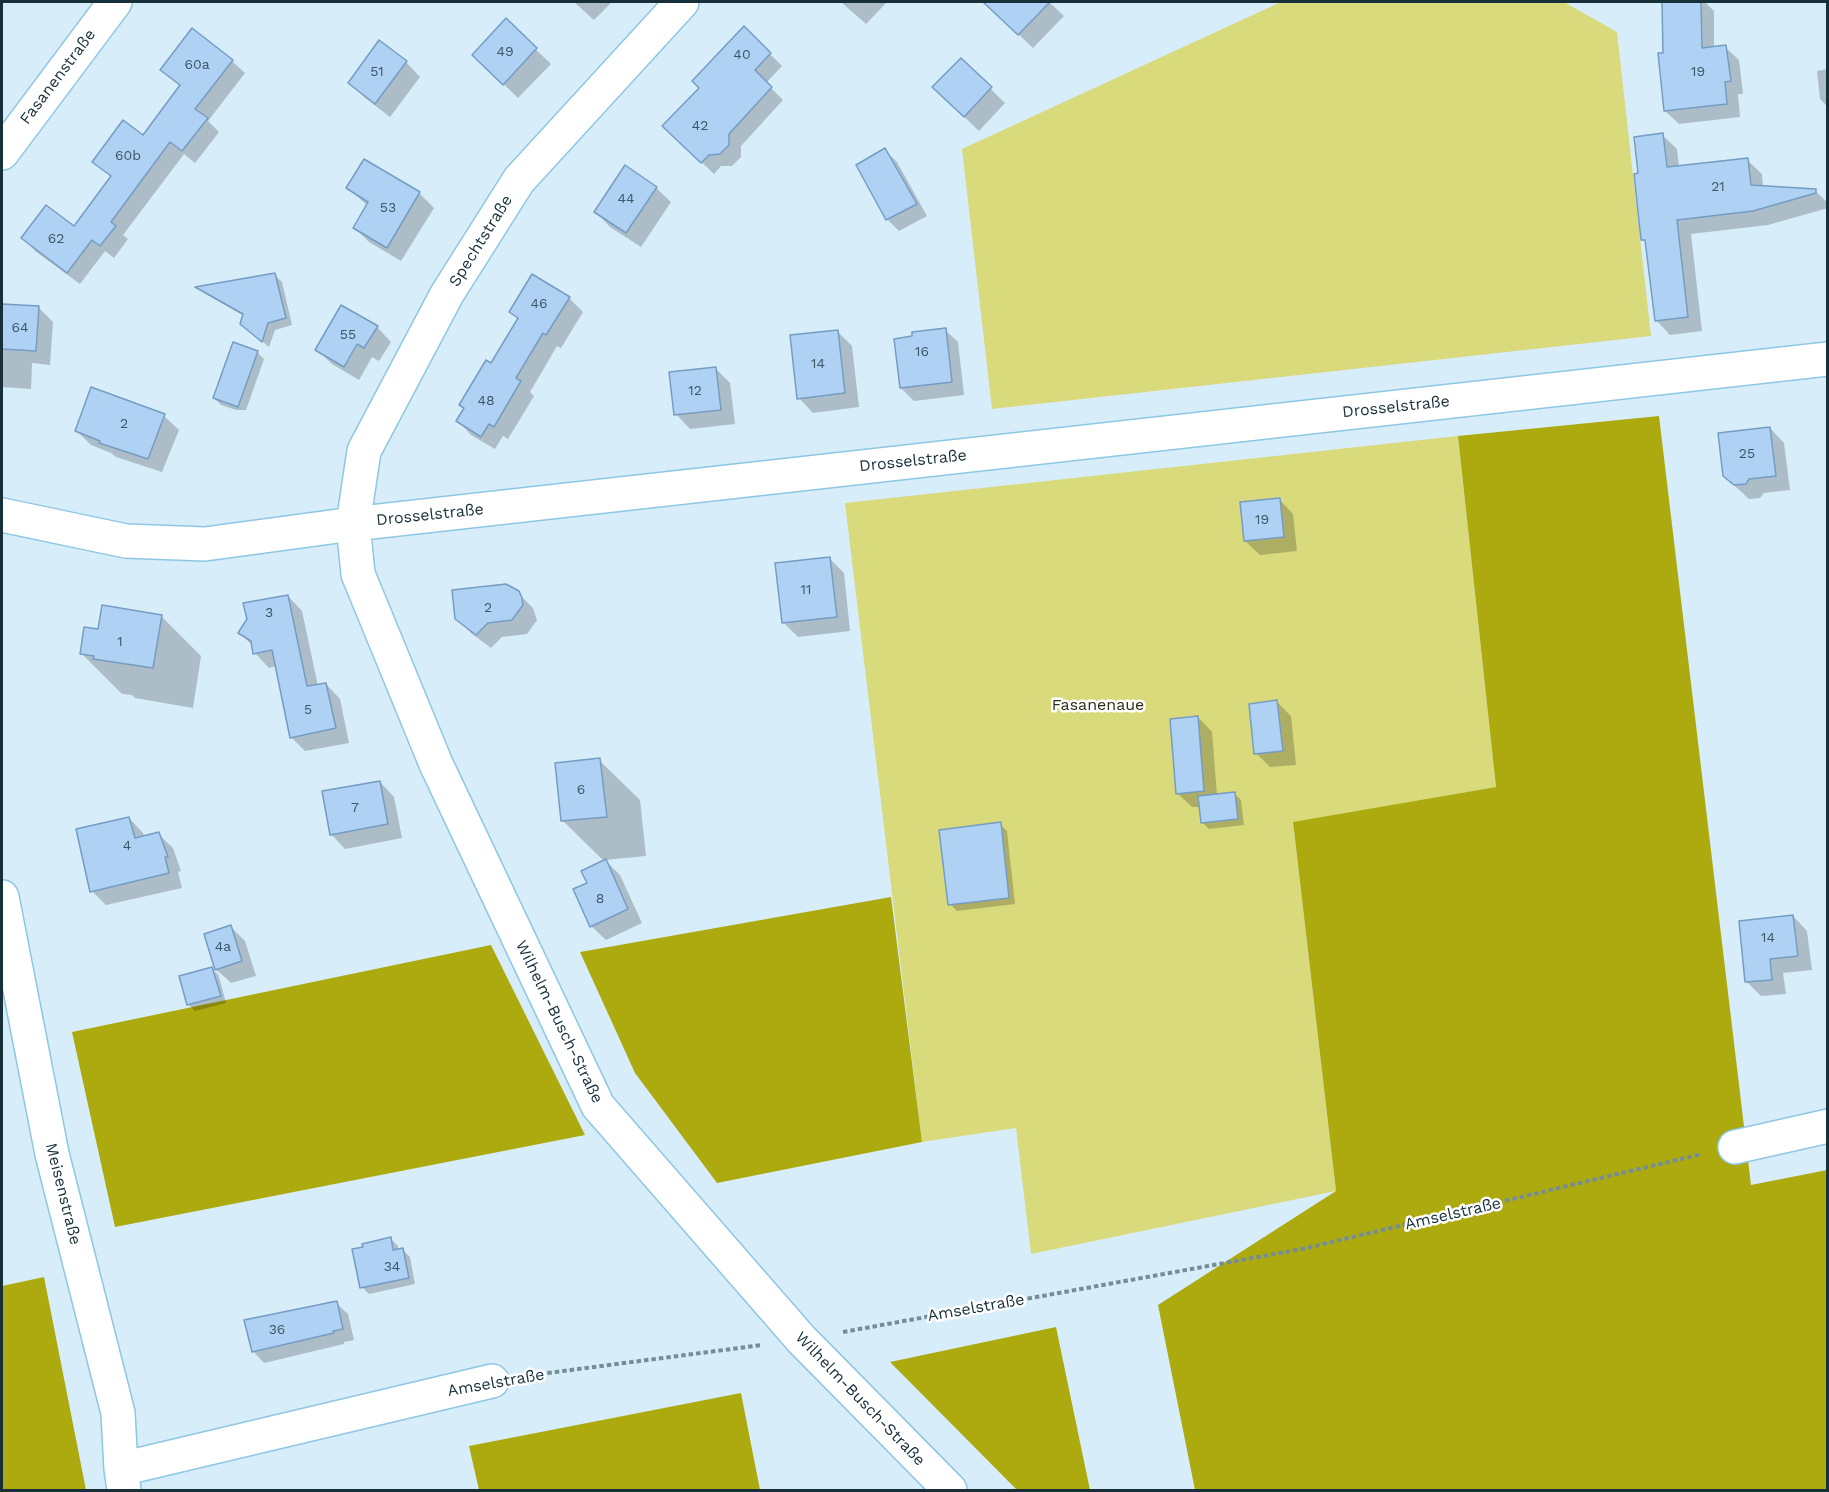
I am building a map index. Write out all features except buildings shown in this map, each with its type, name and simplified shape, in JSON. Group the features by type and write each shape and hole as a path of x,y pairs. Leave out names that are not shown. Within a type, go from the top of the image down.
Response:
{"street":[{"name":"Fasanenstraße","path":"2,153 115,2"},
{"name":"Spechtstraße","path":"353,524 364,451 447,294 489,227 519,180 682,2"},
{"name":"Drosselstraße","path":"2,514 126,541 205,544 353,524 1827,359"},
{"name":"Wilhelm-Busch-Straße","path":"353,524 358,574 436,764 598,1106 801,1339 950,1491"},
{"name":"Meisenstraße","path":"2,897 52,1155 118,1413 122,1480"},
{"path":"1735,1147 1827,1126"},
{"name":"Amselstraße","path":"122,1480 492,1381"}],"path":[{"name":"Amselstraße","path":"492,1381 801,1339 1302,1249 1735,1147"}],"green space":[{"path":"1281,2 1564,2 1617,32 1651,336 992,409 962,149"},
{"name":"Fasanenaue","path":"1458,436 1496,787 1293,823 1336,1191 1031,1254 1016,1128 922,1142 845,503"}],"shaded area":[{"path":"1659,416 1751,1185 1827,1170 1827,1490 1195,1490 1158,1305 1336,1191 1293,822 1496,787 1458,436"},
{"path":"891,897 922,1142 717,1183 635,1073 580,952"},
{"path":"491,945 585,1135 115,1227 72,1032"},
{"path":"44,1277 86,1490 2,1490 2,1286"},
{"path":"1056,1327 1090,1490 1017,1490 890,1362"},
{"path":"741,1393 760,1490 479,1490 469,1446"}]}
